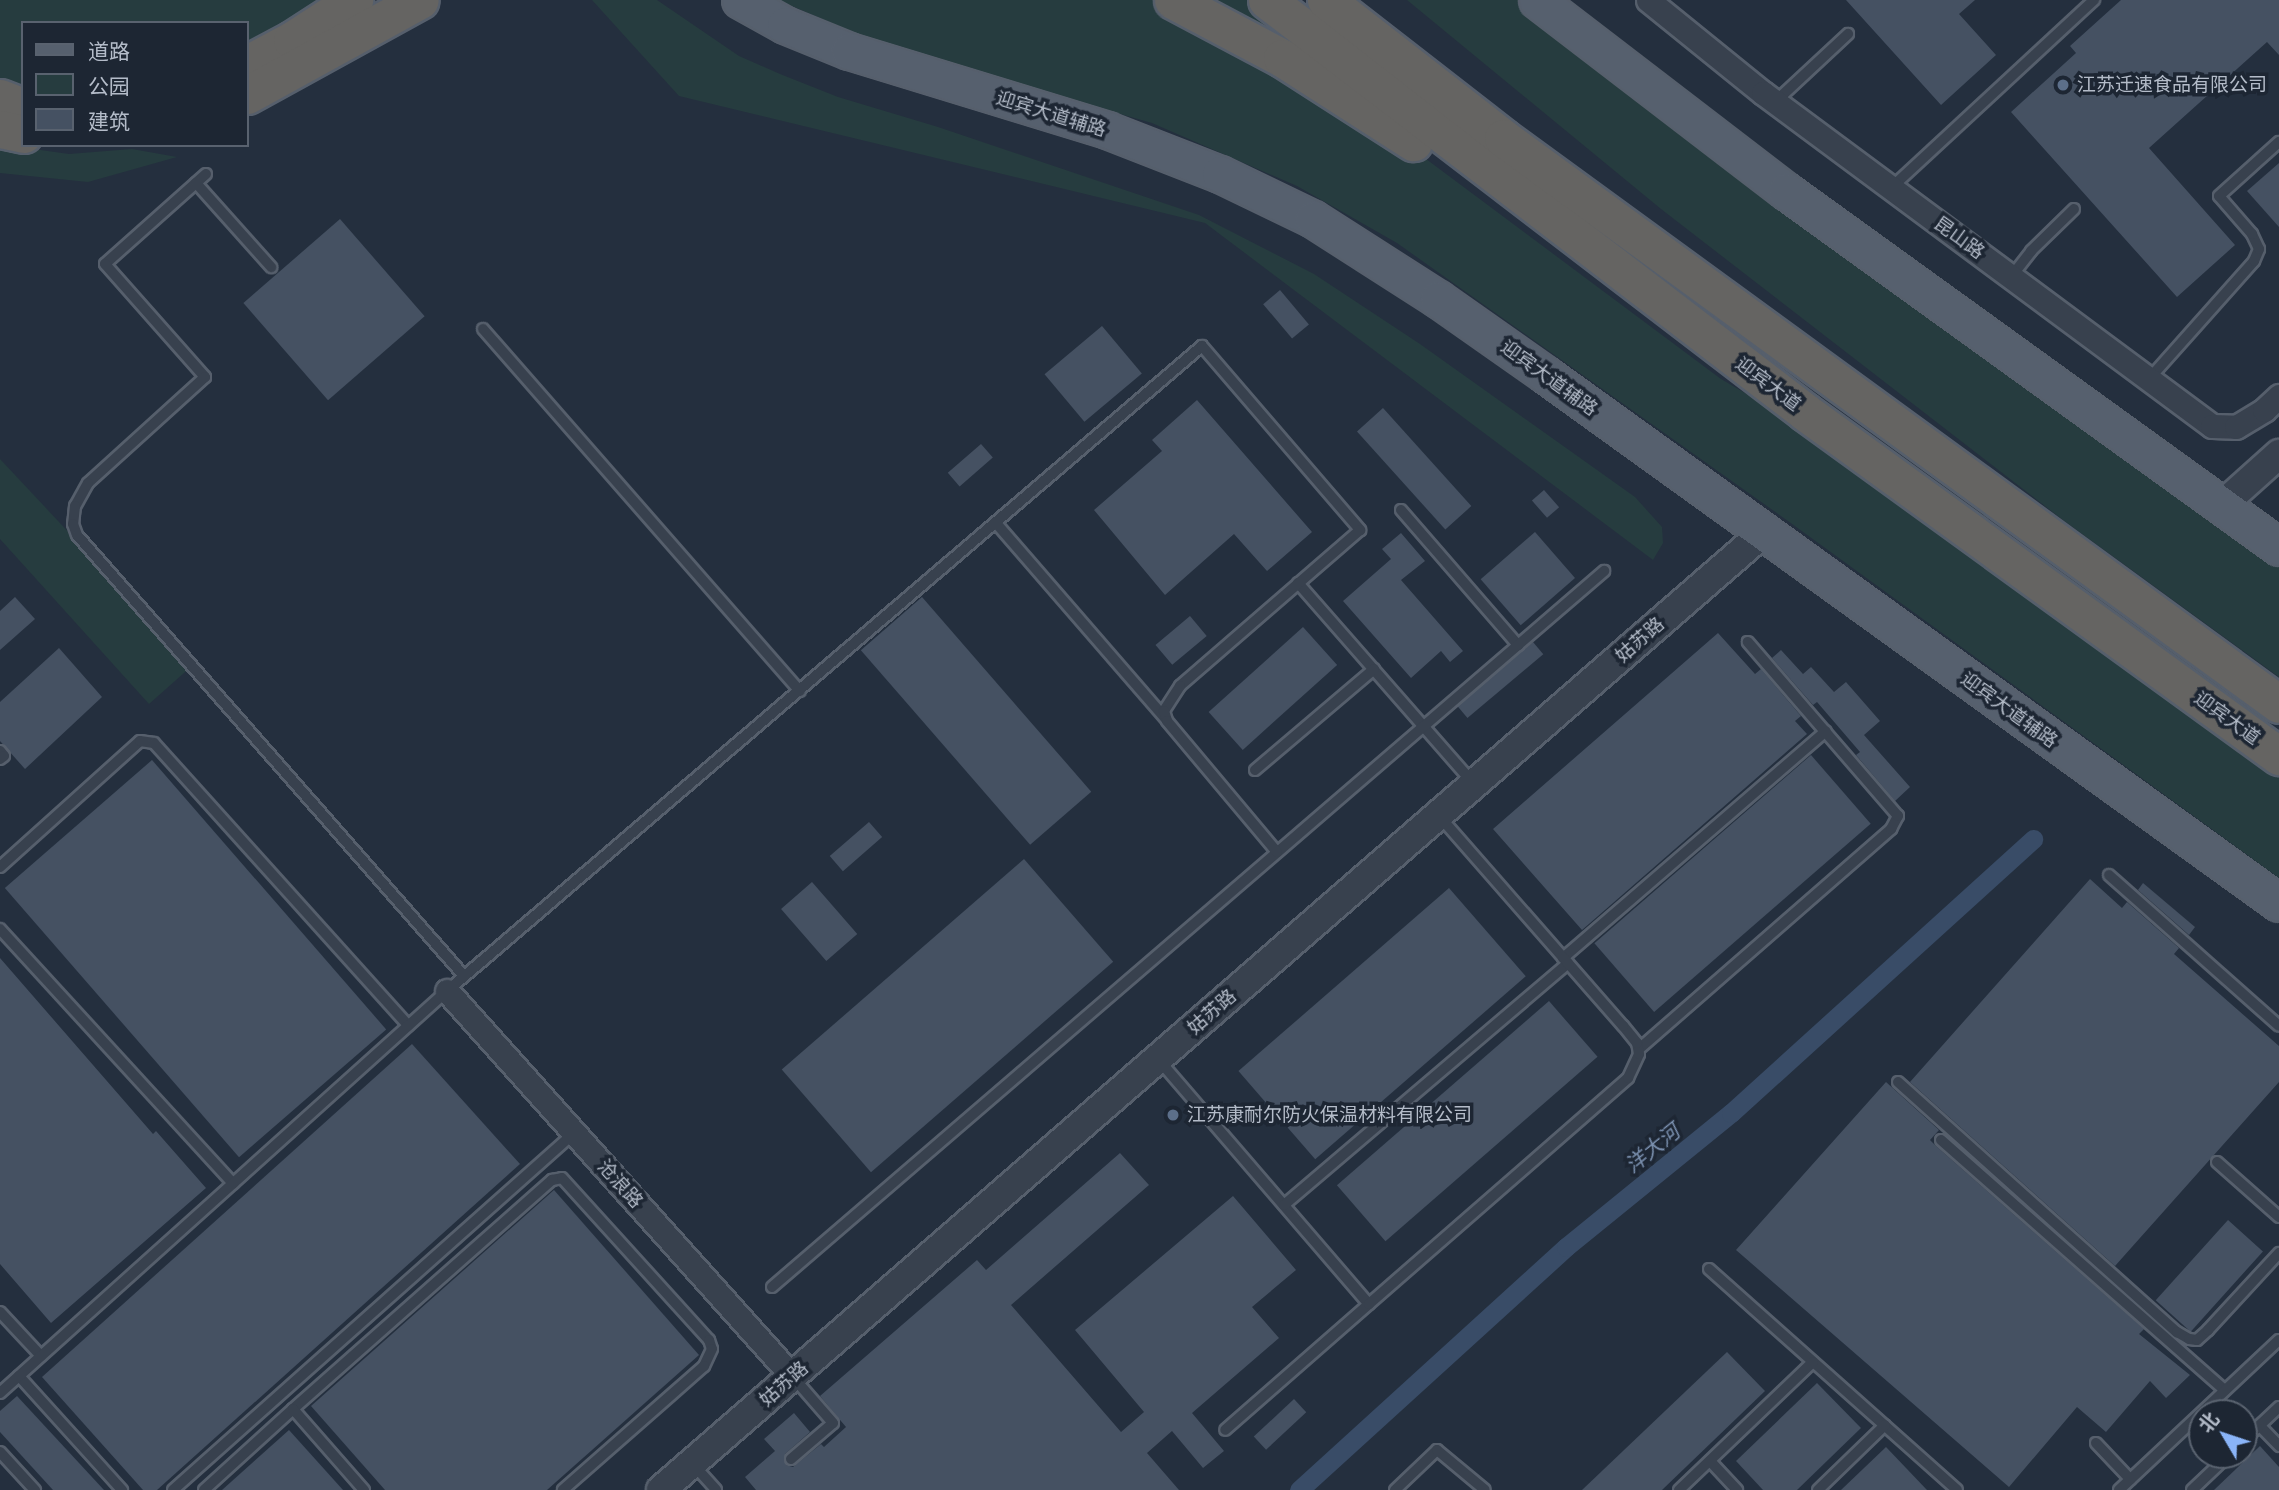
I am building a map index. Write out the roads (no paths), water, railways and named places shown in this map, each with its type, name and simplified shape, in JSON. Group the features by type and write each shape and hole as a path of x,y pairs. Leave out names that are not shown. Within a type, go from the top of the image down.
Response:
{"highway":[{"path":"248,63 292,40 354,0"},
{"path":"248,94 420,0"},
{"path":"1173,0 1282,58 1401,134 1805,412"},
{"name":"迎宾大道","path":"1267,0 1805,412 2279,756"},
{"path":"1326,0 1503,138 2279,704"},
{"path":"1348,0 1503,138"},
{"path":"0,98 21,106"},
{"path":"0,129 21,134"}],"main road":[{"name":"迎宾大道辅路","path":"740,0 785,25 849,51 1107,130 1157,149 1220,174 1313,219 1448,306 2279,904"},
{"path":"1537,0 1786,191 2279,548"}],"street":[{"name":"昆山路","path":"1661,4 1775,102 2212,426 2236,426 2263,410 2279,396"},
{"path":"2221,506 2279,454"},
{"name":"姑苏路","path":"661,1490 1762,534"},
{"name":"沧浪路","path":"455,984 574,1133 793,1377"}],"lane":[{"path":"1891,188 2094,0"},
{"path":"1775,102 1848,34"},
{"path":"2149,379 2255,261 2259,249 2252,234 2219,196 2279,142"},
{"path":"206,174 105,264 205,377 88,483 75,506 73,524 77,535 455,984"},
{"path":"196,183 271,267"},
{"path":"2011,277 2031,251 2074,209"},
{"path":"483,329 800,691"},
{"path":"0,1393 455,984 1202,346 1360,530 1180,686 1164,711 1167,721"},
{"path":"1401,510 1518,645"},
{"path":"996,523 1277,852"},
{"path":"772,1287 1604,571"},
{"path":"1298,583 1474,784"},
{"path":"1226,1430 1628,1078 1636,1066 1639,1049 1896,823 1898,816 1894,810 1748,642"},
{"path":"1255,770 1374,669"},
{"path":"1284,1205 1826,731"},
{"path":"0,867 140,741 154,743 408,1025"},
{"path":"0,751 4,756 0,759"},
{"path":"1438,815 1623,1026 1639,1049"},
{"path":"2109,875 2279,1026"},
{"path":"0,929 233,1183"},
{"path":"1158,1059 1369,1304"},
{"path":"1898,1082 2177,1332 2189,1339 2197,1340 2279,1253"},
{"path":"173,1490 574,1133"},
{"path":"1941,1140 2225,1390"},
{"path":"2217,1162 2279,1217"},
{"path":"204,1490 552,1180 562,1178 709,1340 712,1349 704,1366 563,1490"},
{"path":"1709,1269 1957,1490"},
{"path":"0,1311 41,1356"},
{"path":"2119,1490 2279,1340"},
{"path":"1679,1490 1813,1362"},
{"path":"19,1376 122,1490"},
{"path":"791,1460 833,1423 793,1377"},
{"path":"2279,1407 2260,1426 2279,1446"},
{"path":"293,1409 364,1490"},
{"path":"1818,1490 1885,1425"},
{"path":"2096,1443 2130,1479"},
{"path":"1395,1490 1437,1450 1485,1490"},
{"path":"0,1452 35,1490"},
{"path":"1710,1461 1737,1490"},
{"path":"692,1463 716,1490"},
{"path":"2192,1490 2214,1469"},
{"path":"1936,1490 1946,1480"}],"waterway":[{"name":"洋大河","path":"1299,1490 1566,1247 1731,1113 2033,839"}],"place":[{"name":"江苏迁速食品有限公司","path":"2063,85"},
{"name":"江苏康耐尔防火保温材料有限公司","path":"1173,1115"}]}
